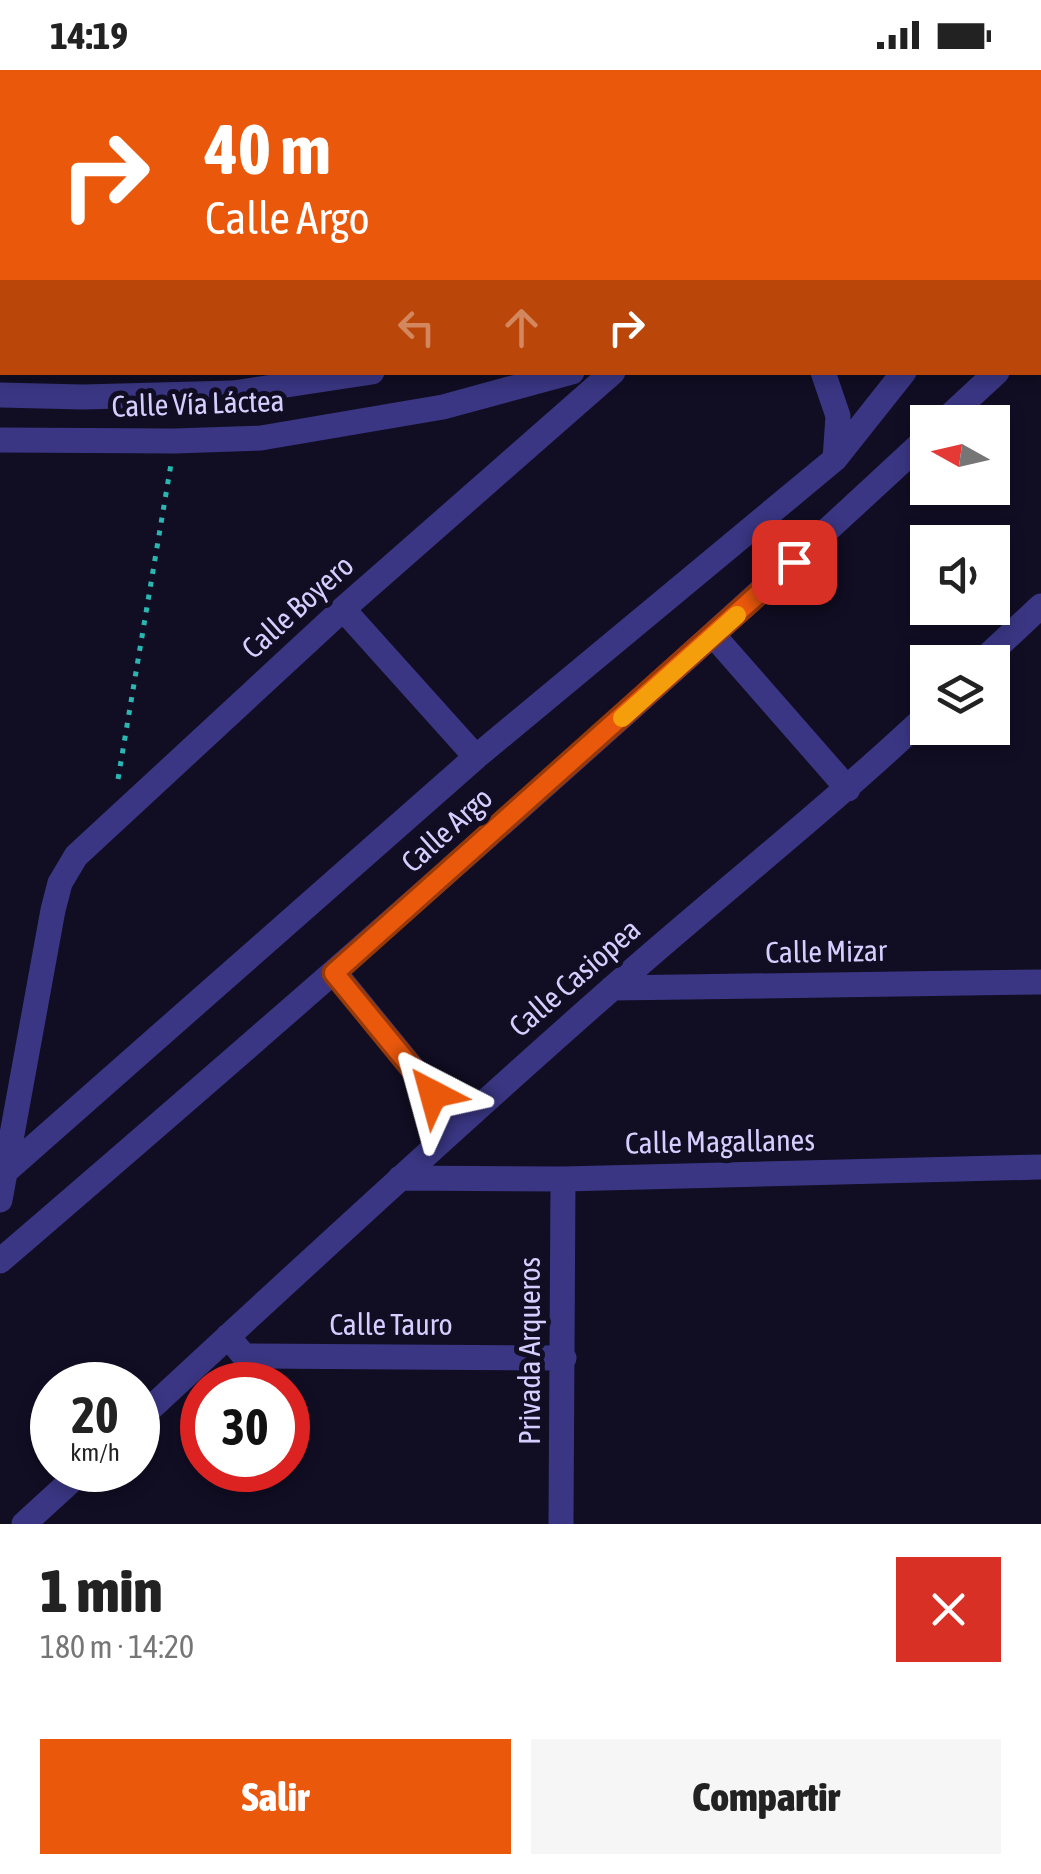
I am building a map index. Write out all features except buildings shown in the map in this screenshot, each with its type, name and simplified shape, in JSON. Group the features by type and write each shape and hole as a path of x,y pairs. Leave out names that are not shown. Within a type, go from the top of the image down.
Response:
{"street":[{"name":"Calle Vía Láctea","path":"0,395 83,397 335,375"},
{"name":"Calle Vía Láctea","path":"0,440 262,438 443,408 561,375"},
{"name":"Calle Boyero","path":"0,1200 53,910 60,883 76,856 343,609 609,375"},
{"path":"823,375 838,416 835,459"},
{"name":"Calle Argo","path":"6,1172 476,757 835,459 902,375"},
{"path":"962,405 994,375"},
{"name":"Calle Argo","path":"0,1260 334,973 714,636 910,454"},
{"path":"1000,645 1041,606"},
{"path":"343,609 476,757"},
{"path":"714,636 848,789"},
{"name":"Calle Casiopea","path":"160,1399 458,1124 848,789 910,731"},
{"path":"334,973 458,1124"},
{"name":"Calle Mizar","path":"612,988 1041,982"},
{"name":"Calle Magallanes","path":"400,1178 563,1179 1041,1166"},
{"name":"Privada Arqueros","path":"561,1524 563,1179"},
{"name":"Calle Tauro","path":"228,1336 244,1356 564,1358"},
{"path":"24,1524 59,1492"}],"path":[{"path":"111,821 175,441"}],"slow traffic":[{"path":"622,718 737,615"}],"route":[{"path":"433,1094 334,973 794,562"}]}
